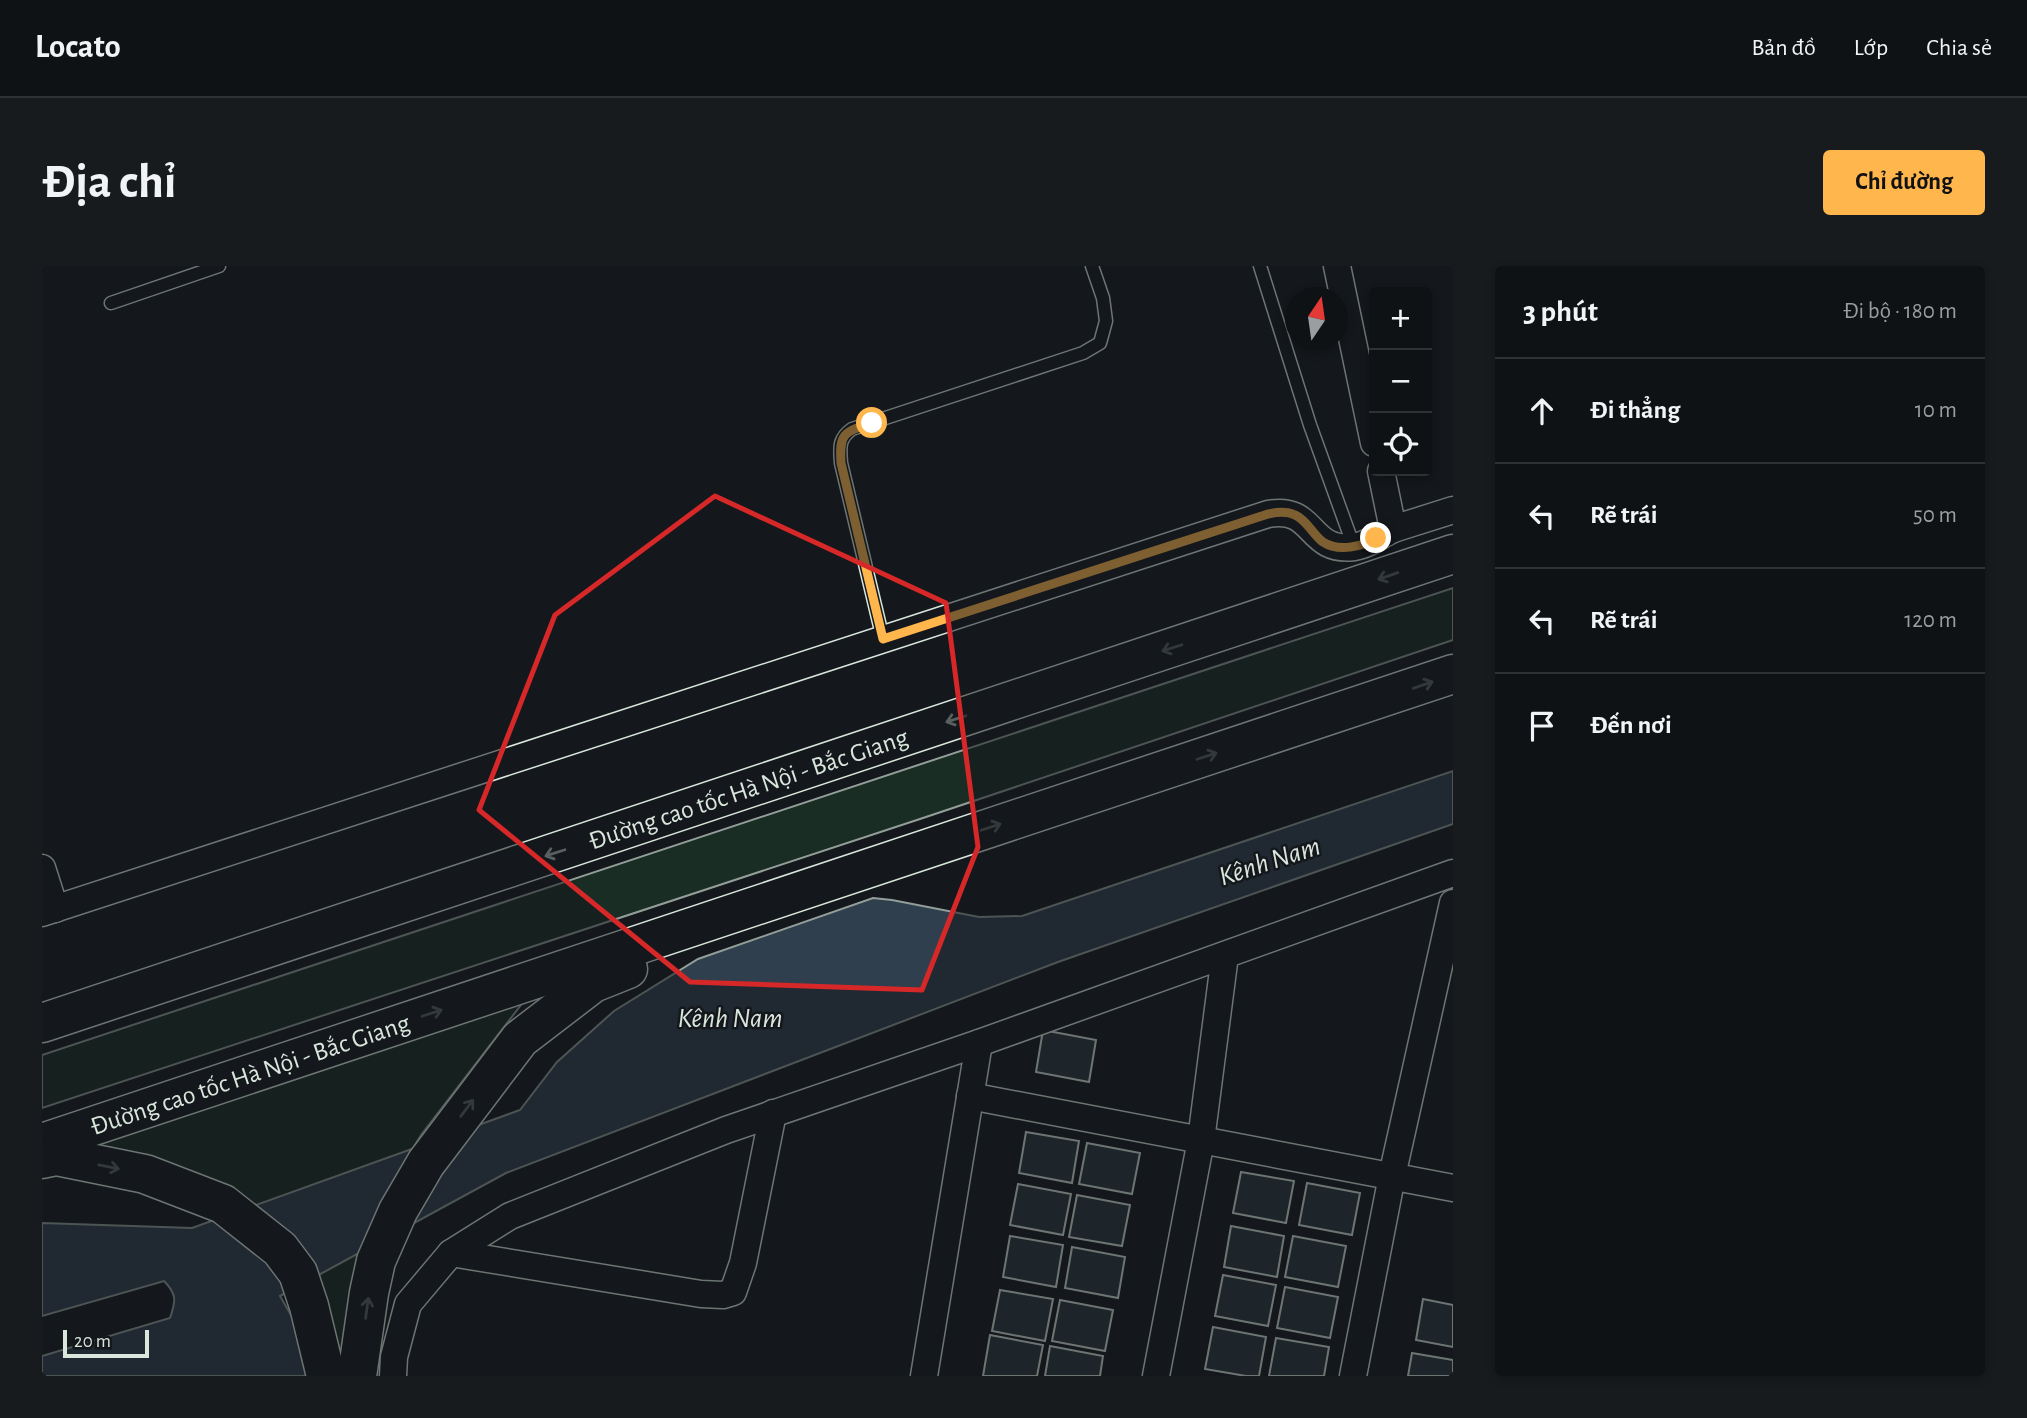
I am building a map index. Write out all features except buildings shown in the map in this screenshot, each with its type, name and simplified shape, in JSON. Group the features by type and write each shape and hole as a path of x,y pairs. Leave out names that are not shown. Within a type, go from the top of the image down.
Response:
{"highway":[{"name":"Đường cao tốc Hà Nội - Bắc Giang","path":"42,1023 1453,554"},
{"name":"Đường cao tốc Hà Nội - Bắc Giang","path":"42,1143 1453,674"},
{"path":"358,1376 376,1261 398,1210 426,1163 520,1039 593,983 926,849"},
{"path":"42,1158 56,1156 145,1174 223,1203 280,1249 298,1273 326,1376"}],"street":[{"path":"1337,266 1369,419"},
{"path":"1382,476 1394,529"},
{"path":"42,868 49,911 1268,514 1278,512 1298,515 1323,542 1336,547 1354,547 1394,529 1453,510"},
{"path":"393,1376 394,1357 408,1304 451,1253 510,1216 726,1129 1453,873"},
{"path":"1353,1376 1392,1176 1453,903"},
{"path":"1156,1376 1201,1140 1225,955"},
{"path":"924,1376 979,1042"},
{"path":"970,1096 1453,1188"},
{"path":"451,1253 702,1294 723,1295 733,1292 743,1263 773,1113"}],"lane":[{"path":"111,303 219,266"},
{"path":"883,639 841,463 840,444 844,435 852,429 1083,353 1100,343 1106,321 1103,298 1092,266"},
{"path":"1260,266 1310,425 1354,547"}],"highlighted area":[{"path":"715,496 946,603 978,847 922,990 690,982 479,810 555,615"}],"green space":[{"path":"1453,588 1453,640 42,1108 42,1055"},
{"path":"524,1001 421,1135 396,1177 338,1376 306,1272 80,1143"}],"water":[{"name":"Kênh Nam","path":"1453,771 1453,824 1058,962 506,1173 280,1296 307,1343 313,1376 42,1376 42,1356 170,1318 174,1302 173,1294 164,1281 42,1316 42,1223 192,1228 520,1110 557,1062 614,1011 698,959 873,898 979,917 1022,916"}],"route":[{"path":"872,423 852,429 844,435 840,444 841,463 883,639 1268,514 1278,512 1298,515 1323,542 1336,547 1354,547 1376,538"}]}
